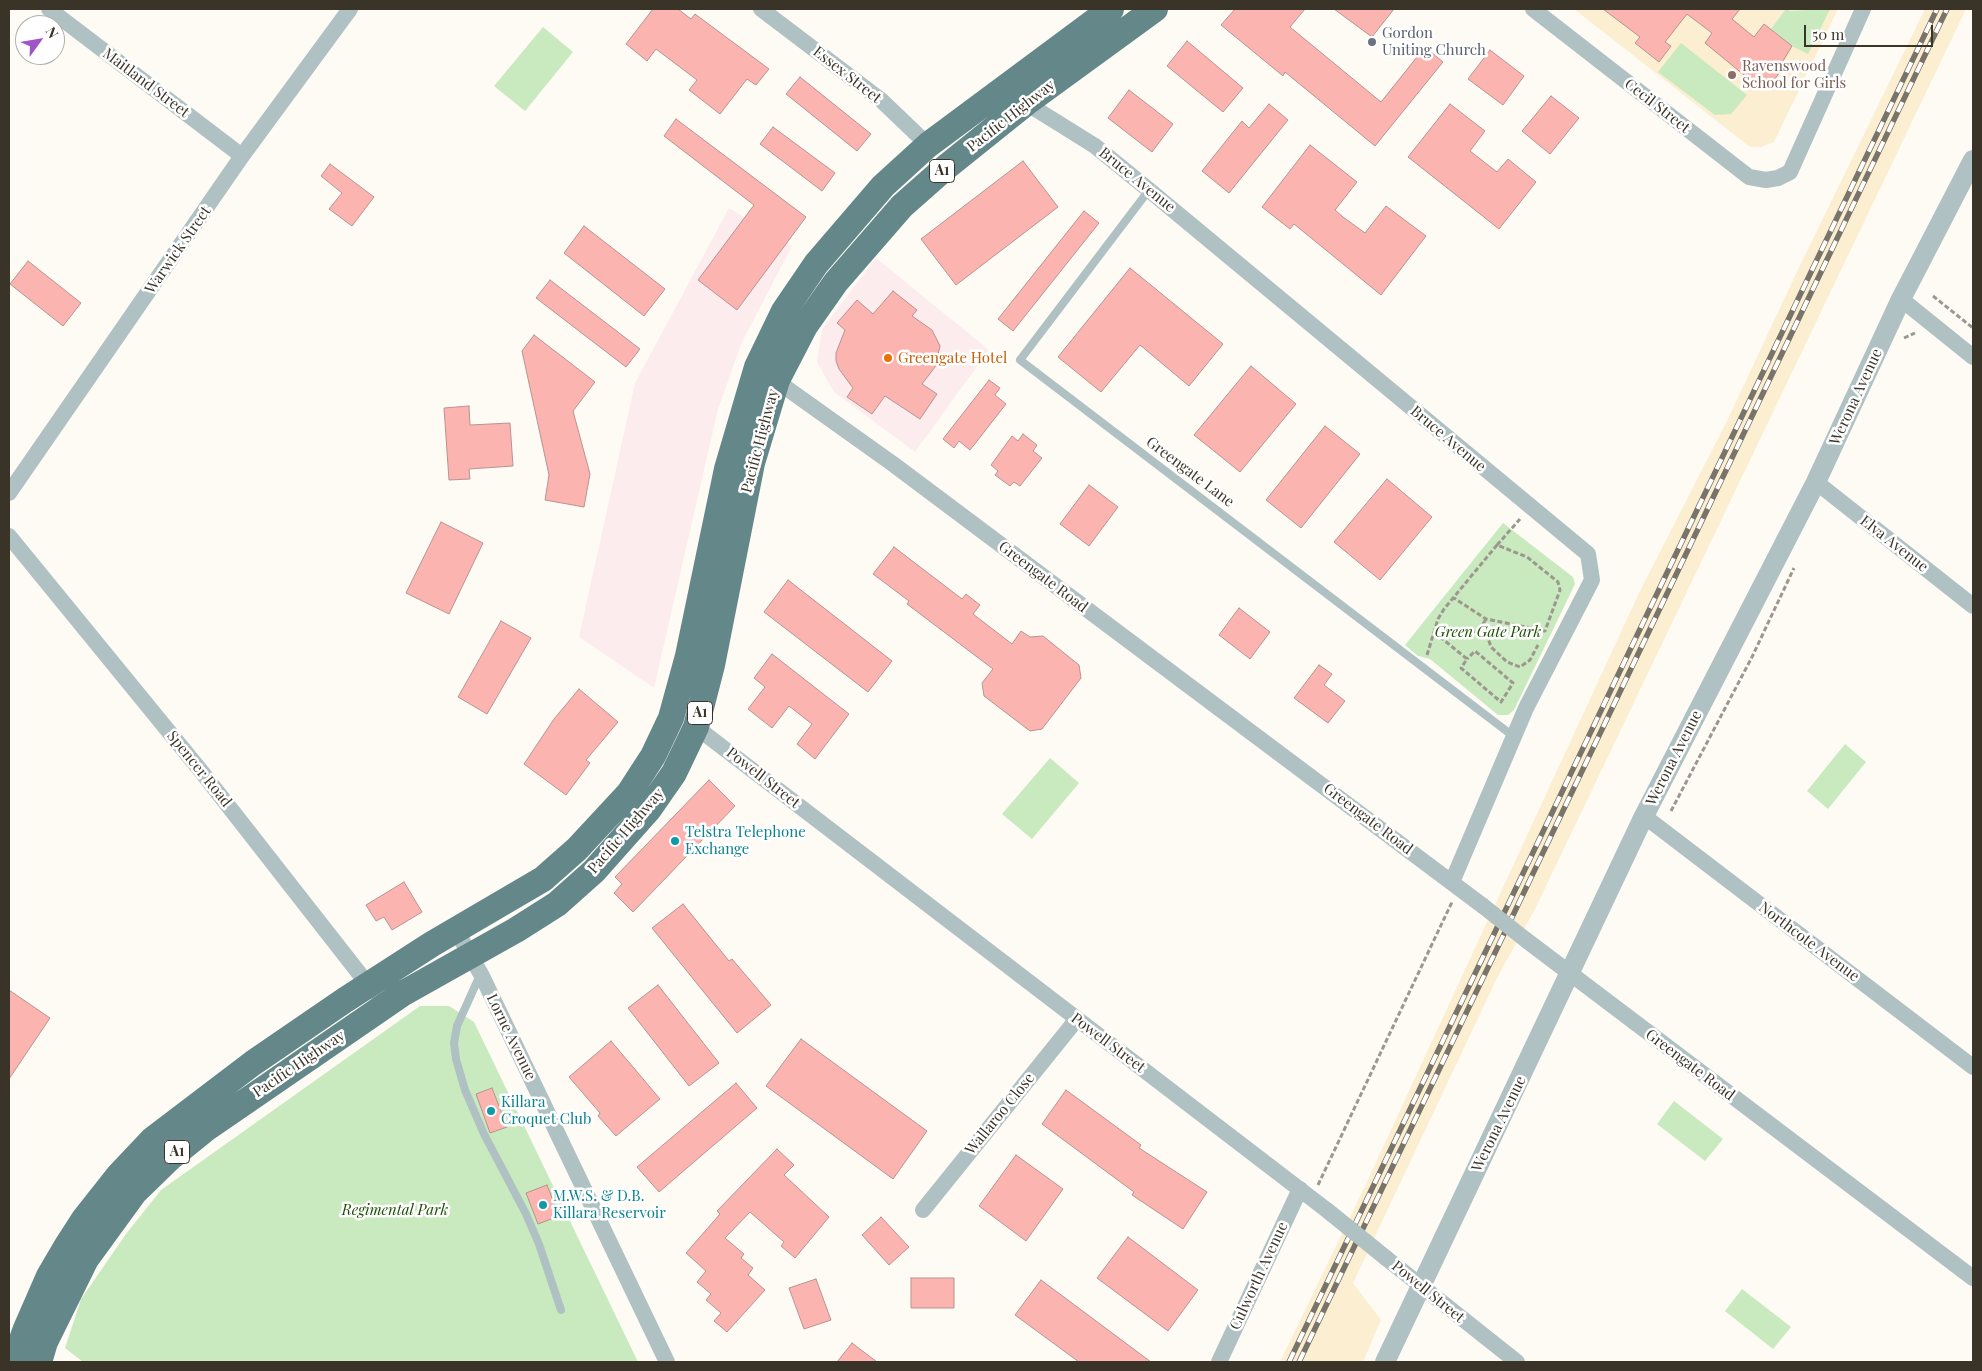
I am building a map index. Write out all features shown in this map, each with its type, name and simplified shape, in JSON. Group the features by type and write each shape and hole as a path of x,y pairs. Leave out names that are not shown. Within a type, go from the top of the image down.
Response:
{"highway":[{"name":"Pacific Highway","path":"39,1362 49,1334 86,1259 118,1213 152,1175 208,1128 384,1006 476,964 557,904 594,871 649,809 674,773 696,727 712,665 752,464 767,374 784,311 816,264 883,186 928,145 1111,9"},
{"name":"Pacific Highway","path":"14,1362 49,1276 84,1219 118,1176 153,1139 292,1035 368,984 456,930 523,892 562,864 629,793 653,756 671,718 682,686 727,469 767,374 805,326 836,282 902,206 945,168 1026,103 1155,9"}],"street":[{"name":"Maitland Street","path":"49,9 242,156"},
{"name":"Warwick Street","path":"9,493 242,156 350,9"},
{"name":"Essex Street","path":"761,9 881,100 928,145"},
{"name":"Cecil Street","path":"1533,9 1749,177 1766,180 1778,178 1790,172 1863,9"},
{"name":"Bruce Avenue","path":"1026,103 1095,146 1588,554 1592,580 1513,736 1452,882"},
{"name":"Werona Avenue","path":"1385,1362 1644,816 1816,482 1901,299 1973,160"},
{"path":"1901,299 1973,357"},
{"name":"Greengate Road","path":"767,374 1452,882 1570,974 1973,1278"},
{"name":"Elva Avenue","path":"1816,482 1973,606"},
{"name":"Spencer Road","path":"9,536 201,771 384,1006"},
{"name":"Powell Street","path":"696,727 1300,1190 1517,1362"},
{"name":"Northcote Avenue","path":"1644,816 1973,1067"},
{"name":"Lorne Avenue","path":"456,930 476,964 667,1362"},
{"name":"Wallaroo Close","path":"924,1210 1076,1018"},
{"name":"Culworth Avenue","path":"1219,1362 1300,1190"}],"lane":[{"name":"Greengate Lane","path":"1149,190 1020,360 1513,736"},
{"path":"476,964 457,1026 454,1043 456,1059 465,1090 484,1134 526,1214 539,1244 561,1310"}],"path":[{"path":"1933,296 1973,328"},
{"path":"1426,658 1438,619 1497,545 1531,508"},
{"path":"1480,629 1487,635 1491,648 1507,662 1520,668 1530,660 1545,631 1560,590 1558,582 1527,557 1497,545"},
{"path":"1671,811 1752,657 1798,560"},
{"path":"1454,598 1486,619 1545,631"},
{"path":"1434,632 1466,636 1480,629 1486,619"},
{"path":"1434,632 1468,659"},
{"path":"1475,651 1513,683 1500,702 1461,668 1468,659 1475,651"},
{"path":"1300,1190 1318,1186 1452,905 1452,882"}],"shaded area":[{"name":"Ravenswood School for Girls","path":"1574,9 1838,9 1774,142 1761,147 1750,147"},
{"path":"1925,9 1966,9 1535,909 1497,978 1353,1283 1381,1320 1363,1362 1280,1362 1366,1184 1639,593 1728,419 1794,278"},
{"path":"729,208 792,246 742,342 718,409 654,688 579,637 635,383"},
{"path":"876,258 989,350 915,452 834,392 817,362 822,329"}],"green space":[{"path":"1786,9 1790,11 1830,9 1808,54 1792,46 1771,29"},
{"path":"543,27 573,52 525,111 494,86"},
{"path":"1681,43 1747,95 1731,114 1715,115 1658,72"},
{"name":"Green Gate Park","path":"1503,523 1573,577 1575,584 1514,710 1508,715 1498,715 1430,659 1418,656 1405,645"},
{"path":"1845,744 1866,762 1828,809 1807,791"},
{"path":"1050,758 1079,783 1032,839 1002,814"},
{"name":"Regimental Park","path":"420,1006 449,1006 474,1022 638,1362 83,1362 65,1348 81,1299 126,1234 161,1190"},
{"path":"1674,1101 1723,1139 1705,1161 1657,1124"},
{"path":"1742,1289 1791,1327 1773,1349 1725,1311"}],"building":[{"path":"653,9 678,9 691,19 695,14 769,69 756,85 747,79 720,114 689,90 697,80 656,49 647,61 626,44"},
{"path":"1235,9 1305,9 1290,27 1381,102 1425,47 1443,62 1375,146 1285,72 1283,76 1221,25"},
{"path":"1334,9 1394,9 1372,37"},
{"path":"1603,9 1740,9 1732,19 1754,37 1764,24 1792,46 1780,66 1783,68 1774,80 1770,77 1761,89 1705,43 1712,33 1687,14 1665,42 1671,46 1659,62 1635,43 1640,37"},
{"path":"1187,41 1243,88 1223,112 1167,66"},
{"path":"1490,50 1524,76 1503,105 1468,79"},
{"path":"800,77 871,134 857,151 786,94"},
{"path":"1129,90 1173,124 1152,152 1108,118"},
{"path":"1551,96 1579,118 1550,154 1522,131"},
{"path":"1269,104 1288,120 1229,193 1202,171 1242,121 1249,128"},
{"path":"1450,104 1485,131 1470,151 1497,172 1508,159 1536,182 1499,229 1408,157"},
{"path":"676,119 806,217 737,310 698,280 754,205 664,136"},
{"path":"773,127 835,173 822,191 760,144"},
{"path":"1310,145 1357,182 1335,210 1343,217 1365,233 1386,206 1426,236 1381,295 1294,224 1290,229 1262,207"},
{"path":"1023,161 1058,207 956,285 921,239"},
{"path":"330,164 374,197 352,226 329,209 342,193 321,176"},
{"path":"1084,211 1099,223 1013,331 998,319"},
{"path":"584,226 665,289 644,316 564,253"},
{"path":"28,261 81,303 63,326 10,284"},
{"path":"1130,268 1223,344 1189,386 1140,345 1101,392 1058,357"},
{"path":"550,280 640,349 626,367 536,298"},
{"name":"Greengate Hotel","path":"893,291 917,310 912,316 932,330 940,346 935,367 922,384 937,394 920,419 885,396 872,414 847,397 853,388 839,369 836,361 836,353 845,330 837,323 857,300 873,314"},
{"path":"534,335 595,382 573,411 590,474 584,507 545,500 549,475 522,351"},
{"path":"1251,366 1296,404 1240,472 1194,435"},
{"path":"989,380 1000,388 995,395 1006,404 970,450 959,441 954,448 943,439"},
{"path":"469,406 470,425 510,423 513,466 469,469 470,479 449,480 444,408"},
{"path":"1325,426 1360,454 1301,528 1266,500"},
{"path":"1023,434 1037,445 1033,451 1042,458 1020,486 1014,482 1010,486 995,475 998,471 991,465 1012,436 1018,441"},
{"path":"1387,479 1432,517 1380,580 1334,542"},
{"path":"1089,485 1118,507 1089,546 1060,524"},
{"path":"441,522 483,543 449,614 406,593"},
{"path":"894,547 962,599 966,594 980,605 973,614 1012,644 1021,631 1030,637 1043,636 1079,665 1081,678 1042,729 1030,731 984,696 982,683 993,669 907,604 909,601 873,574"},
{"path":"788,580 892,661 868,692 764,612"},
{"path":"1239,608 1270,632 1250,659 1219,635"},
{"path":"501,621 531,638 487,714 458,697"},
{"path":"772,654 849,714 815,759 797,744 812,724 789,706 772,728 748,709 765,687 754,678"},
{"path":"1319,665 1332,674 1324,685 1345,701 1328,723 1294,698"},
{"path":"579,689 618,722 586,760 590,763 566,795 524,764 554,719"},
{"name":"Telstra Telephone Exchange","path":"709,780 735,806 633,912 614,893 622,884 615,877"},
{"path":"404,882 422,912 392,930 384,917 376,921 366,905"},
{"path":"683,904 729,961 732,959 771,1005 737,1033 652,928"},
{"path":"658,985 719,1063 689,1086 628,1008"},
{"path":"9,990 50,1018 9,1079"},
{"path":"801,1039 927,1131 893,1179 766,1086"},
{"path":"611,1041 660,1099 616,1136 598,1116 600,1113 569,1077"},
{"path":"736,1083 757,1108 659,1192 637,1167"},
{"name":"Killara Croquet Club","path":"492,1088 507,1127 490,1133 476,1094"},
{"path":"1066,1090 1141,1145 1139,1148 1207,1192 1183,1229 1132,1195 1134,1192 1042,1124"},
{"path":"777,1149 794,1165 784,1175 829,1217 795,1258 781,1246 784,1242 750,1212 725,1238 744,1254 741,1258 753,1268 748,1275 765,1290 727,1332 714,1321 721,1313 706,1300 711,1294 697,1282 706,1271 686,1253 720,1214 717,1211"},
{"path":"1016,1155 1063,1189 1026,1241 979,1206"},
{"name":"M.W.S. & D.B. Killara Reservoir","path":"547,1185 559,1216 538,1224 526,1193"},
{"path":"881,1217 909,1247 889,1265 862,1235"},
{"path":"1128,1237 1198,1290 1168,1331 1097,1278"},
{"path":"911,1278 954,1278 954,1308 911,1308"},
{"path":"816,1279 831,1320 804,1329 789,1288"},
{"path":"1041,1280 1151,1362 1079,1362 1015,1315"},
{"path":"852,1343 877,1362 837,1362"}],"railway":[{"path":"1289,1362 1937,9"},
{"path":"1299,1362 1947,9"}],"place":[{"name":"Gordon Uniting Church","path":"1372,42"},
{"name":"Ravenswood School for Girls","path":"1732,75"},
{"name":"Greengate Hotel","path":"888,358"},
{"name":"Telstra Telephone Exchange","path":"675,841"},
{"name":"Killara Croquet Club","path":"491,1111"},
{"name":"M.W.S. & D.B. Killara Reservoir","path":"543,1205"}]}
